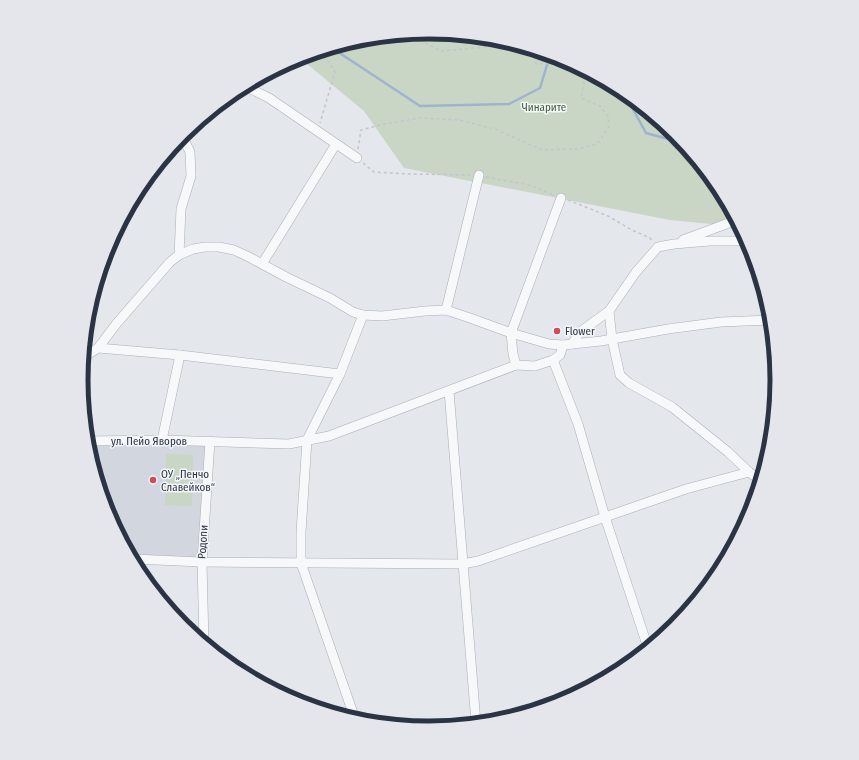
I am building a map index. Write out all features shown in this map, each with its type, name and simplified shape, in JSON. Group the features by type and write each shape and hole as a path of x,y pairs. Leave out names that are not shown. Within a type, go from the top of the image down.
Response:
{"street":[{"path":"252,89 269,98 357,158"},
{"path":"179,255 181,209 191,176 190,152 185,142"},
{"path":"262,264 336,144"},
{"path":"446,310 479,175"},
{"path":"561,198 511,333 513,354 516,365 535,366 553,360 560,355 563,345"},
{"path":"674,244 731,222"},
{"path":"572,344 580,332 609,311 636,272 658,247 710,241 741,241"},
{"path":"89,354 98,348 170,262 179,255 193,249 205,247 219,247 234,250 330,298 353,312 363,315 382,316 446,310 511,333 549,344 563,345 612,339 721,322 765,320"},
{"path":"609,311 612,339 620,375 629,383 672,407 728,452 756,477"},
{"path":"352,712 301,563 301,532 307,440 340,374 363,315"},
{"path":"98,348 180,355 340,374"},
{"path":"162,440 180,355"},
{"path":"553,360 578,424 605,517 646,643"},
{"name":"ул. Пейо Яворов","path":"94,441 162,440 289,444 329,436 516,365"},
{"path":"449,391 476,718"},
{"name":"Родопи","path":"204,635 202,562 210,441"},
{"path":"140,559 202,562 463,564 478,561 686,489 749,472"}],"path":[{"path":"419,39 441,51 497,46"},
{"path":"534,55 536,64 556,63"},
{"path":"318,132 335,72 329,62 321,57"},
{"path":"583,76 584,83 581,98 600,106 608,116 609,127 597,144 578,149 542,150 495,130 459,120 421,118 384,124 361,130 357,158 374,172 479,175 529,185 608,216 632,230 650,238 658,247"}],"shaded area":[{"name":"ОУ „Пенчо Славейков“","path":"94,439 210,441 202,562 140,559 114,510 100,468"}],"green space":[{"name":"Чинарите","path":"430,39 474,42 539,57 580,74 619,96 637,109 671,139 700,172 725,210 734,226 670,220 404,168 364,111 305,63 320,57 363,46 385,42"},
{"path":"166,454 193,455 192,506 165,505"}],"building":[{"path":"97,305 96,317 94,317"}],"waterway":[{"path":"338,52 420,106 509,104 540,88 548,61"},
{"path":"630,104 646,133 672,140"}],"place":[{"name":"Flower","path":"557,331"},
{"name":"ОУ „Пенчо Славейков“","path":"153,480"}]}
